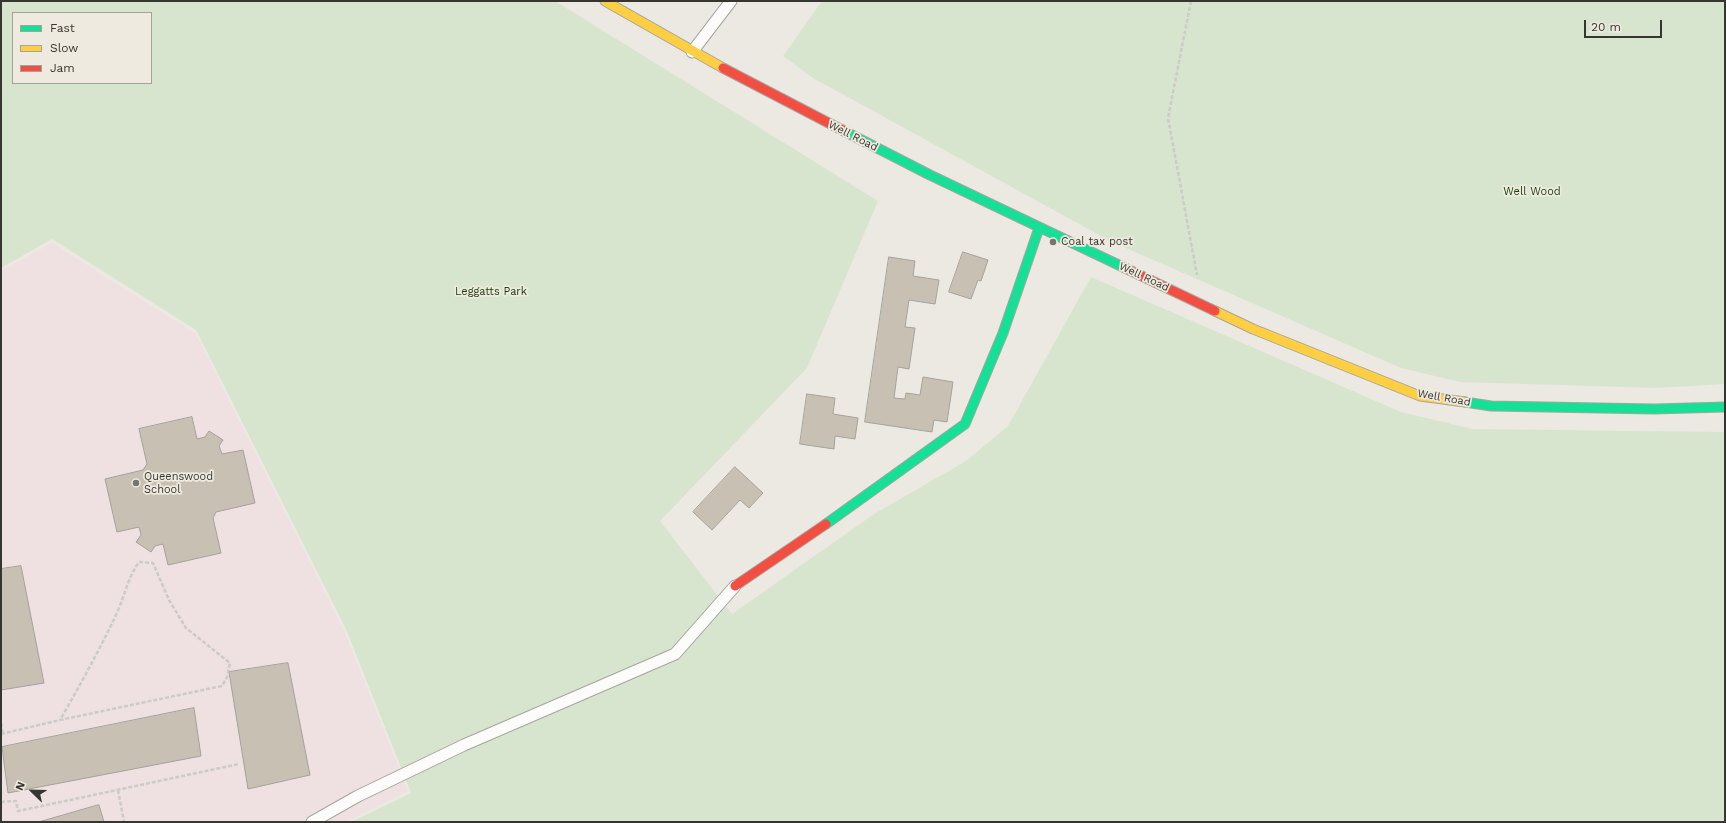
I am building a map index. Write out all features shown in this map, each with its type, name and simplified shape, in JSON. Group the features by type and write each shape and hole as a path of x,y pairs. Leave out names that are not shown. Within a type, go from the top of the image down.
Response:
{"street":[{"name":"Well Road","path":"605,1 692,52 791,104 1040,228 1253,329 1420,396 1490,406 1654,409 1725,407"},
{"path":"735,586 793,548 965,424 1003,333 1040,228"}],"lane":[{"path":"692,52 731,1"},
{"path":"312,822 358,796 464,745 675,654 735,586"}],"path":[{"path":"1191,1 1168,118 1203,305"},
{"path":"1,723 2,735 60,720 222,686 227,677 230,663 186,628 169,600 153,563 139,562 131,574 121,604 94,661 60,720"},
{"path":"1,802 16,801 18,810 239,764"},
{"path":"118,790 124,822"}],"shaded area":[{"name":"Queenswood School","path":"52,243 196,334 344,631 408,791 346,822 1,822 1,271"}],"green space":[{"name":"Leggatts Park","path":"1,1 555,1 878,201 807,368 660,521 732,614 874,514 966,461 1008,426 1091,277 1401,412 1473,429 1725,432 1725,822 351,822 411,793 346,629 196,330 52,239 1,268"},
{"name":"Well Wood","path":"822,1 1725,1 1725,384 1656,388 1460,382 1401,368 1112,242 813,78 783,56"}],"building":[{"path":"963,252 988,260 981,281 978,280 971,299 949,292"},
{"path":"889,257 915,261 913,276 939,280 935,304 909,300 905,327 915,328 909,369 898,367 894,398 905,399 906,393 920,395 923,377 953,382 947,422 934,420 932,432 865,422"},
{"path":"807,394 835,398 833,414 858,418 855,439 835,436 834,449 800,444"},
{"path":"192,417 197,439 205,437 209,431 223,440 219,446 222,454 243,450 255,503 216,512 213,518 221,553 168,565 163,544 155,546 151,552 136,542 141,535 139,527 117,532 105,479 143,470 147,464 139,429"},
{"path":"735,467 763,493 749,508 740,500 712,530 693,512"},
{"path":"21,566 44,683 1,690 1,569"},
{"path":"288,663 310,775 248,789 229,672"},
{"path":"194,708 201,756 8,793 2,747"},
{"path":"99,805 104,822 39,822"}],"traffic: fast":[{"path":"846,132 930,175 1125,268"},
{"path":"826,524 965,424 1003,333 1039,228"},
{"path":"1465,402 1491,406 1654,409 1725,407"}],"traffic: slow":[{"path":"605,1 723,68"},
{"path":"1215,311 1253,329 1420,396 1465,402"}],"traffic: jam":[{"path":"723,68 846,132"},
{"path":"1125,268 1215,311"},
{"path":"735,586 826,524"}],"place":[{"name":"Coal tax post","path":"1053,242"},
{"name":"Queenswood School","path":"136,483"}]}
